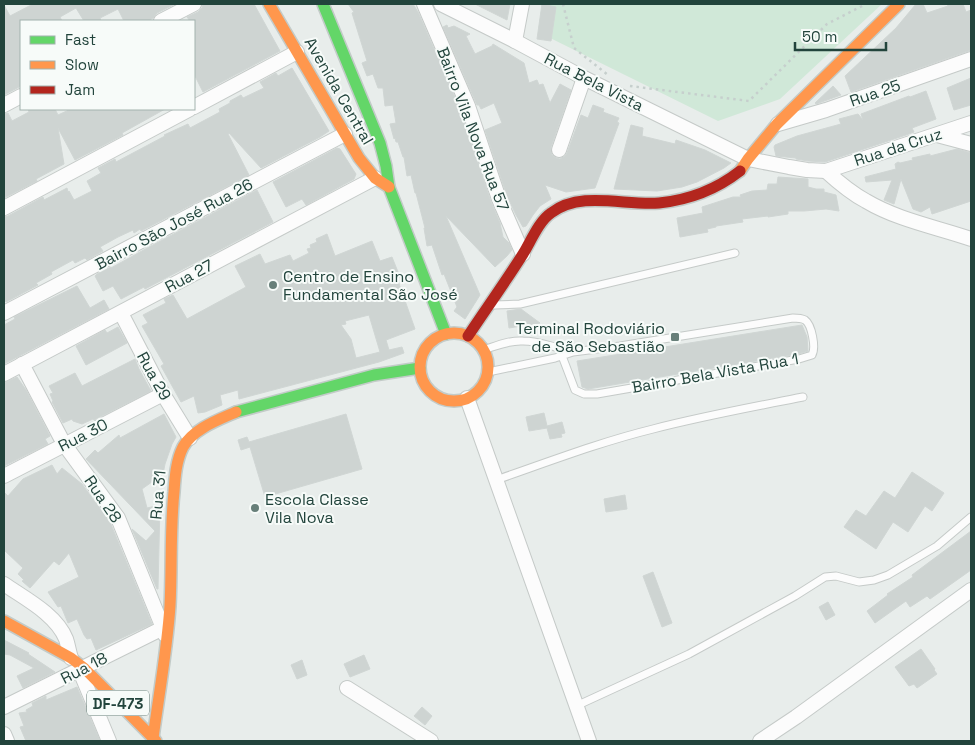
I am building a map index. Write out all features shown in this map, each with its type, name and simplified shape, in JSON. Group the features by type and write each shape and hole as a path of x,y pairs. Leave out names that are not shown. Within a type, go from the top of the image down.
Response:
{"street":[{"path":"163,20 194,4"},
{"name":"Avenida Central","path":"269,4 359,158 375,178 389,187"},
{"name":"Avenida Central","path":"323,4 380,143 389,187 446,334"},
{"name":"Bairro Vila Nova Rua 57","path":"424,4 468,106 499,199 523,254"},
{"name":"Rua Bela Vista","path":"441,4 584,78 748,159 826,171"},
{"path":"515,41 522,4"},
{"path":"468,336 549,214 569,204 593,200 658,203 685,199 732,178 742,169 777,124 900,4"},
{"path":"195,106 297,52"},
{"name":"Rua 25","path":"777,124 826,110 971,60"},
{"path":"559,150 584,78"},
{"path":"4,105 20,97"},
{"path":"4,208 188,110"},
{"name":"Rua da Cruz","path":"826,171 971,123"},
{"name":"Bairro São José Rua 26","path":"4,313 345,134"},
{"path":"937,135 971,144"},
{"path":"826,171 845,188 889,213 918,224 971,239"},
{"name":"Rua 27","path":"4,374 375,178"},
{"name":"Rua 29","path":"121,313 163,394 190,438"},
{"path":"457,333 468,336 483,350 487,361 488,372 481,388 468,398 457,401 437,396 424,384 421,376 422,356 427,346 436,338 446,334 457,333"},
{"name":"Rua 28","path":"22,364 64,444 118,518 163,628 167,643"},
{"name":"Rua 31","path":"153,740 167,643 170,604 172,509 176,468 190,438 213,422 237,412 374,375 420,368"},
{"name":"Rua 30","path":"4,476 163,394"},
{"path":"468,398 589,741"},
{"path":"4,584 54,620 65,638 71,658"},
{"path":"760,741 971,590"},
{"name":"DF-473","path":"5,623 71,658 153,740"},
{"name":"Rua 18","path":"4,707 163,628"},
{"path":"81,669 110,741"},
{"path":"347,688 431,741"},
{"path":"4,734 7,741"}],"lane":[{"path":"489,305 520,304 735,253"},
{"name":"Bairro Bela Vista Rua 1","path":"561,356 576,391 588,395 799,359 812,355 814,350 810,324 804,319 793,318 573,352"},
{"path":"483,350 508,342 523,341 546,344 573,352"},
{"path":"559,348 561,356"},
{"path":"488,372 530,364 573,352"},
{"path":"496,480 652,429 720,413 803,397"},
{"path":"576,706 689,654 795,596 825,577 836,576 859,582 874,580 888,575 936,546 971,517"}],"path":[{"path":"563,4 574,48 612,78"},
{"path":"629,86 749,101 826,24 866,4"}],"green space":[{"path":"542,4 882,4 780,99 718,121 538,32"}],"building":[{"path":"33,4 175,4 157,13 150,20 124,20 118,9 100,18 101,20 83,20 76,8 60,17 62,20 20,20 20,87 4,95 4,5 10,16"},
{"path":"203,4 254,4 280,51 203,92 195,76 195,20 189,20 187,17 202,8"},
{"path":"348,4 413,4 460,109 491,202 500,223 503,237 509,243 512,250 495,267 446,216 480,295 465,319 454,311 457,307 444,274 442,275 432,245 427,246 425,228 411,175 407,176 404,157 398,142 394,139 390,124 396,123 393,105 385,106 383,88 378,88 373,74 367,76 362,63 367,61 352,13 354,12"},
{"path":"475,4 510,4 507,20"},
{"path":"542,4 556,7 551,41 537,39"},
{"path":"916,4 923,4 927,13 948,6 947,4 963,4 966,12 971,10 971,50 851,92 845,76 896,28"},
{"path":"447,25 448,28 454,26 470,34 466,36 475,54 493,44 524,63 529,83 537,80 539,85 543,84 550,103 560,84 571,90 551,147 552,155 556,158 560,159 565,156 581,115 588,118 593,105 604,109 603,112 619,118 617,122 619,123 595,188 566,192 545,185 551,199 540,206 526,226 523,227 507,196 485,130 502,123 494,103 481,109 477,105 443,27"},
{"path":"292,68 329,131 261,168 229,133 249,175 141,231 140,229 134,233 133,230 118,237 100,247 103,251 87,260 85,258 75,263 73,260 51,272 52,274 36,283 38,285 6,302 4,299 4,217 43,197 44,200 67,188 74,200 92,191 87,181 101,173 98,168 115,159 116,162 188,124 190,128 220,112 219,109 241,95 243,98 264,88 260,82 276,73 278,76"},
{"path":"971,78 971,105 954,110 947,88"},
{"path":"833,86 841,95 815,103"},
{"path":"926,91 936,119 912,128 914,132 825,162 776,156 775,145 797,136 841,124 839,119 858,114 863,120 861,114"},
{"path":"28,110 56,110 58,115 69,110 163,110 122,133 123,135 75,160 58,128 64,164 4,198 4,114 8,113 12,121 29,112"},
{"path":"631,125 643,128 642,136 675,144 676,140 705,150 731,163 697,182 682,187 657,191 614,189"},
{"path":"337,148 340,149 356,174 354,179 306,205 302,199 286,207 273,182"},
{"path":"957,149 971,153 971,201 932,214 930,207 921,212 913,209 901,179 894,204 884,200 892,180 866,182 865,177 896,169 895,164 898,162"},
{"path":"778,177 808,179 808,187 824,189 824,192 836,195 839,211 826,209 788,211 788,214 742,219 743,222 716,226 707,229 708,232 680,237 677,218 703,213 702,207 733,197 741,197 740,195 752,191 767,190 768,184 777,184"},
{"path":"257,190 273,222 145,289 144,287 121,299 113,286 103,291 95,276 97,274"},
{"path":"327,234 335,256 372,241 380,261 392,257 400,277 397,278 415,329 386,340 389,350 402,347 404,353 379,362 239,399 238,390 220,395 222,405 205,412 198,413 194,396 181,402 161,366 164,364 142,326 148,323 143,315 166,303 164,299 173,295 187,319 246,287 235,266 260,254 265,264 290,255 293,261 309,253 307,249 311,248 310,245 317,242 316,239","holes":["369,315 380,352 356,358 351,339 341,325 346,324 345,321"]},
{"path":"77,286 90,308 104,300 109,309 4,364 4,325 15,319 14,317"},
{"path":"521,309 540,323 509,328 507,311"},
{"path":"802,325 807,337 808,351 798,354 588,389 582,387 577,361"},
{"path":"118,327 127,343 86,365 76,346 105,330 107,333"},
{"path":"135,359 151,391 94,420 82,424 72,419 63,423 52,402 50,394 53,393 49,386 75,373 82,386"},
{"path":"17,377 26,390 50,436 45,439 48,444 4,466 4,383"},
{"path":"544,413 547,426 562,422 565,433 561,434 562,437 550,439 547,428 529,431 526,417"},
{"path":"164,414 176,437 163,474 142,489 147,508 160,505 157,589 132,529 146,541 155,531 86,459 95,450 98,453 119,435 120,438"},
{"path":"346,414 362,469 265,497 250,447 241,450 238,440 247,437 249,442"},
{"path":"52,465 57,474 62,468 82,484 110,522 152,624 96,650 91,638 87,639 84,635 77,619 68,623 61,606 58,607 48,592 79,577 69,553 59,565 54,561 30,588 22,581 24,580 18,574 23,568 4,550 4,492 8,496 23,479"},
{"path":"912,472 944,493 932,511 925,506 908,532 893,522 876,549 844,527 856,510 866,516 884,491 895,498"},
{"path":"625,495 627,509 606,512 604,499"},
{"path":"971,531 971,570 930,599 927,596 910,607 906,601 875,623 867,611"},
{"path":"653,572 672,623 662,627 643,576"},
{"path":"828,602 835,615 826,620 819,607"},
{"path":"4,640 29,653 55,672 23,688 17,676 34,668 10,655 4,654"},
{"path":"921,649 937,674 917,688 914,684 909,686 895,667"},
{"path":"364,655 370,669 350,677 344,664"},
{"path":"302,660 307,675 297,679 291,665"},
{"path":"77,687 100,741 26,741 20,727 24,726 19,713 27,712 26,710 33,706 32,703 46,696 46,700"},
{"path":"422,707 432,716 425,725 414,716"}],"traffic: fast":[{"path":"323,4 380,143 389,187 446,334"},
{"path":"236,412 374,375 420,368"}],"traffic: slow":[{"path":"269,4 359,158 375,178 389,187"},
{"path":"740,171 777,124 899,4"},
{"path":"454,333 467,336 478,343 485,354 488,367 485,380 478,391 467,398 454,401 441,398 430,391 423,380 420,367 423,354 430,343 441,336 454,333"},
{"path":"153,738 169,622 172,520 177,463 183,447 193,435 199,430 236,412"},
{"path":"4,621 71,658 84,668 156,741"}],"traffic: jam":[{"path":"468,336 523,254 539,226 551,213 563,206 576,202 604,200 659,203 681,199 702,193 740,171"}],"place":[{"name":"Centro de Ensino Fundamental São José","path":"273,285"},
{"name":"Terminal Rodoviário de São Sebastião","path":"675,337"},
{"name":"Escola Classe Vila Nova","path":"255,508"}]}
